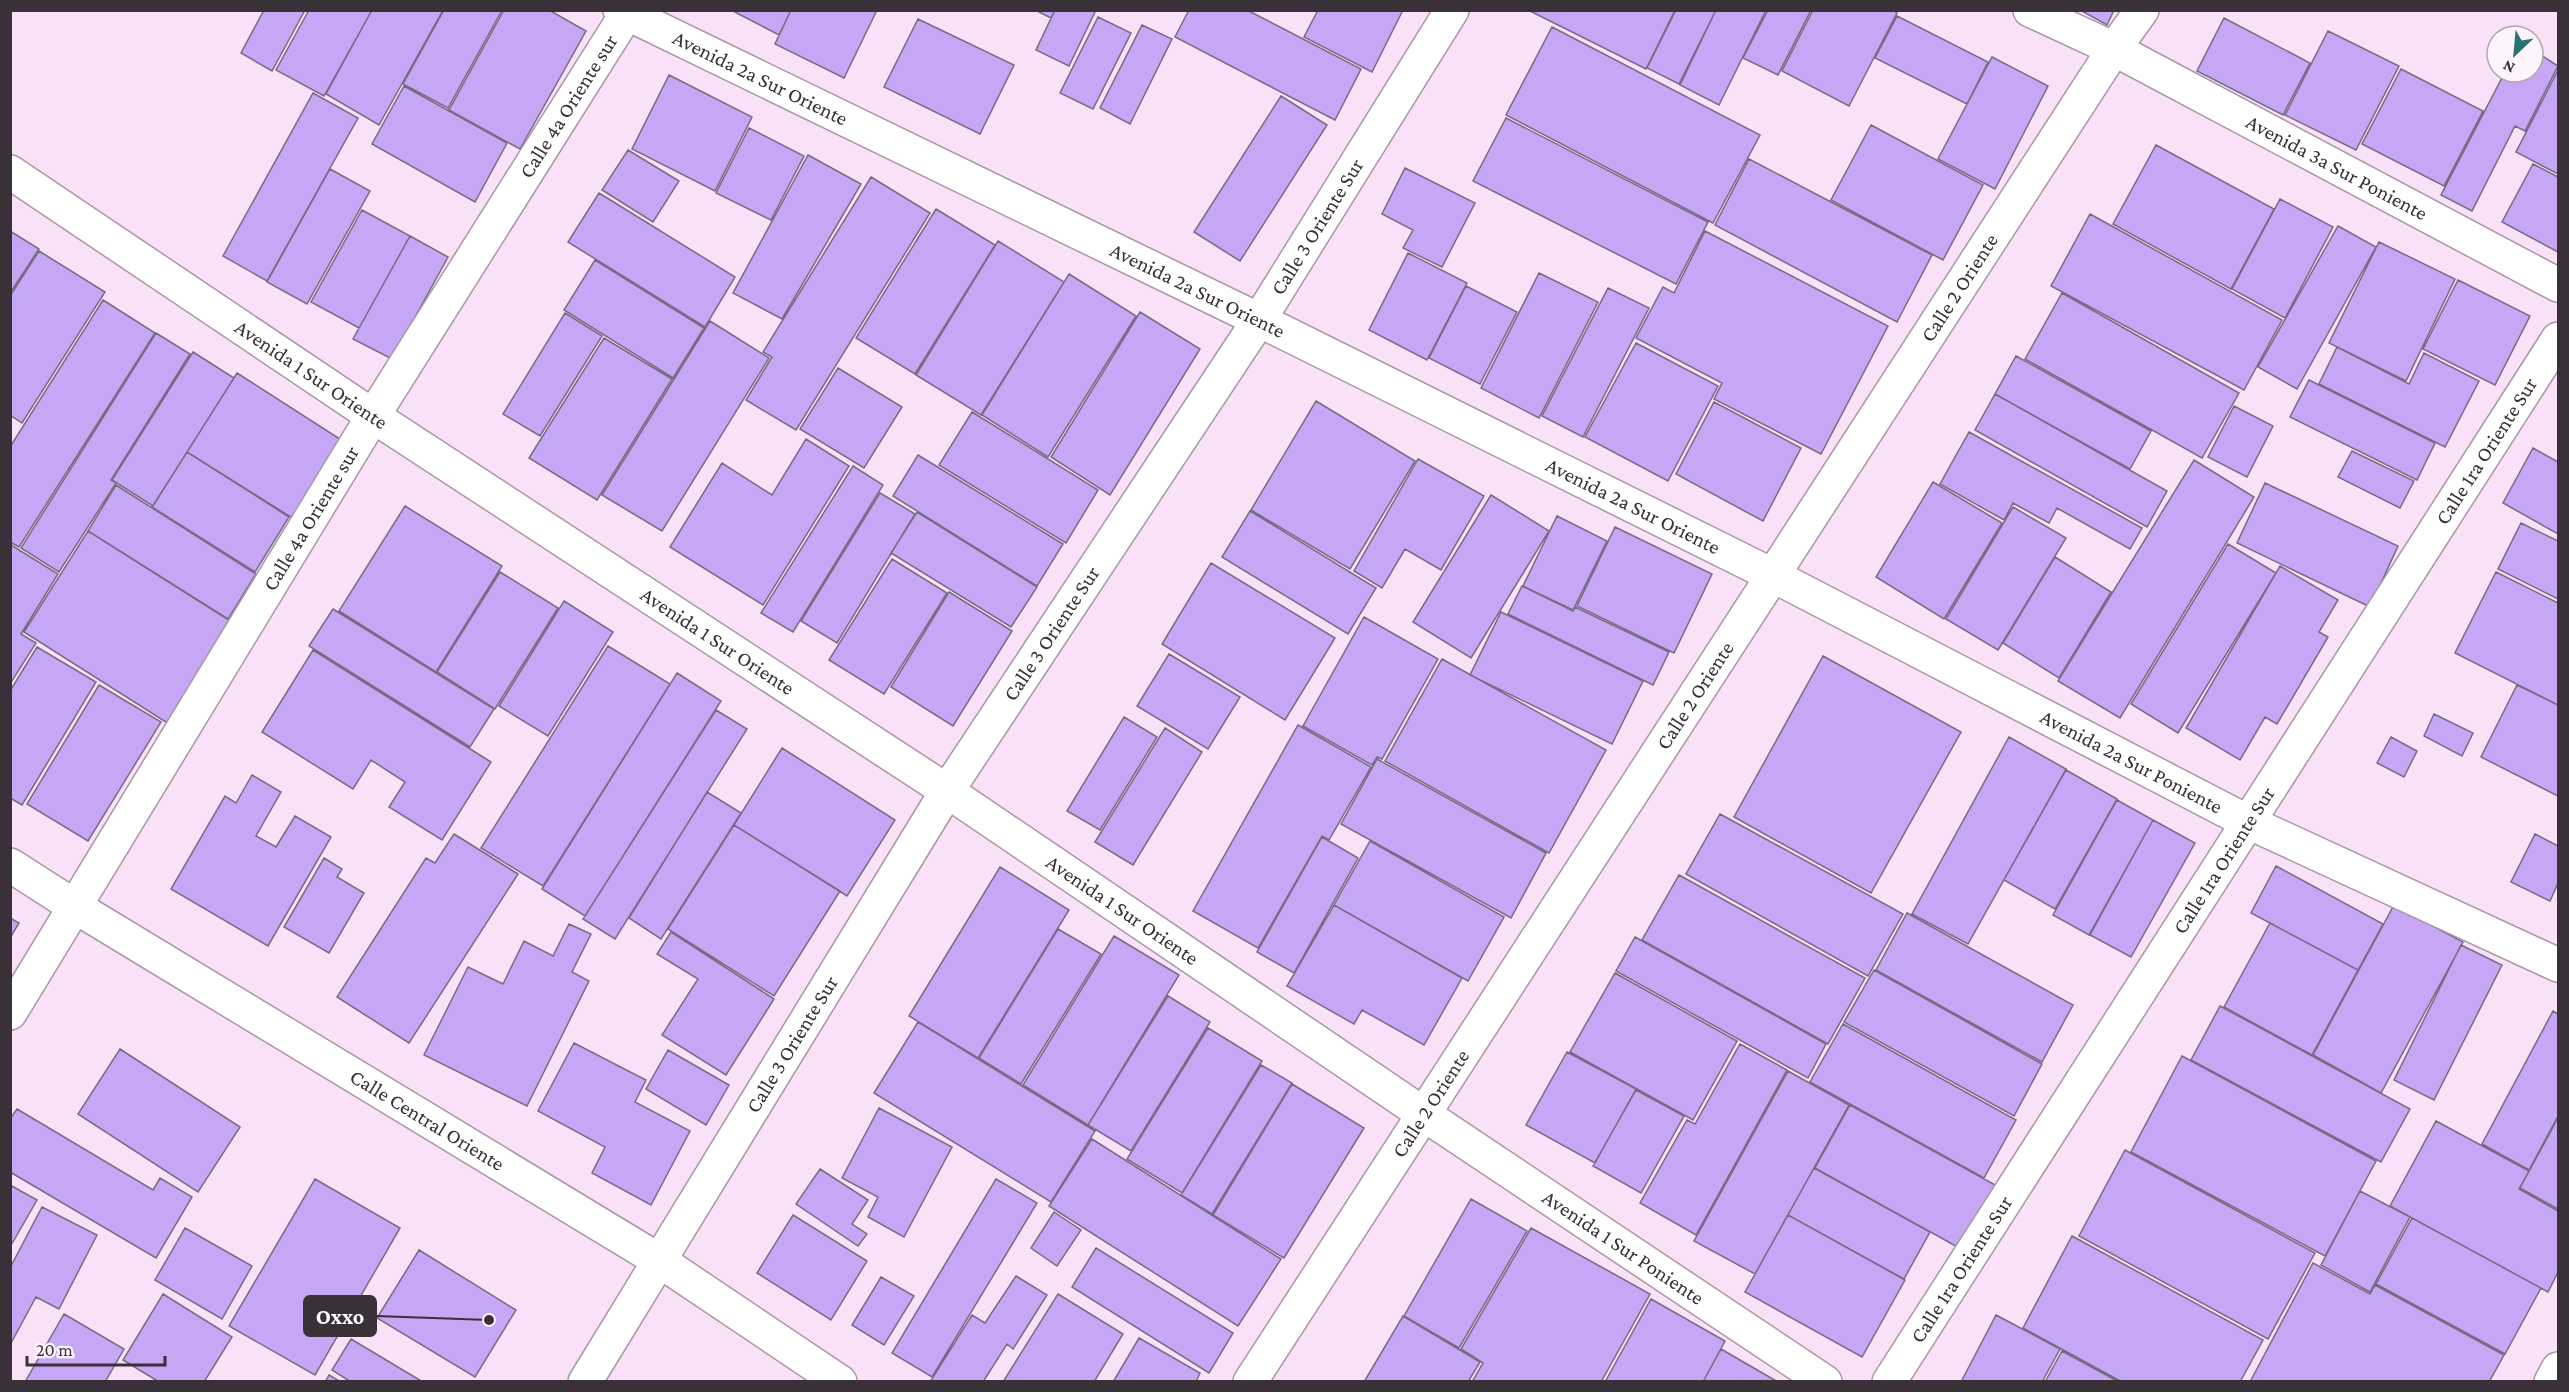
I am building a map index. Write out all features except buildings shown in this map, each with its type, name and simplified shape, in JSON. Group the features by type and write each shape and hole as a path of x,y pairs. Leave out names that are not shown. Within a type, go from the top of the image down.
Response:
{"street":[{"name":"Calle 3 Oriente Sur","path":"585,1382 946,791 1259,320 1452,10"},
{"name":"Avenida 3a Sur Poniente","path":"2031,10 2114,49 2559,285"},
{"name":"Calle 2 Oriente","path":"1250,1382 1422,1113 1774,576 2114,49 2142,10"},
{"name":"Avenida 2a Sur Oriente","path":"626,12 1259,320 1774,576"},
{"name":"Calle 4a Oriente sur","path":"10,1013 373,416 626,12"},
{"name":"Avenida 1 Sur Oriente","path":"10,172 373,416 946,791 1422,1113"},
{"name":"Calle 1ra Oriente Sur","path":"1889,1382 2559,339"},
{"name":"Avenida 2a Sur Poniente","path":"1774,576 2248,822 2559,965"},
{"name":"Calle Central Oriente","path":"10,865 660,1261 840,1382"},
{"name":"Avenida 1 Sur Poniente","path":"1422,1113 1825,1382"},
{"path":"2551,1382 2559,1370"}],"place":[{"name":"Oxxo","path":"489,1320"}]}
